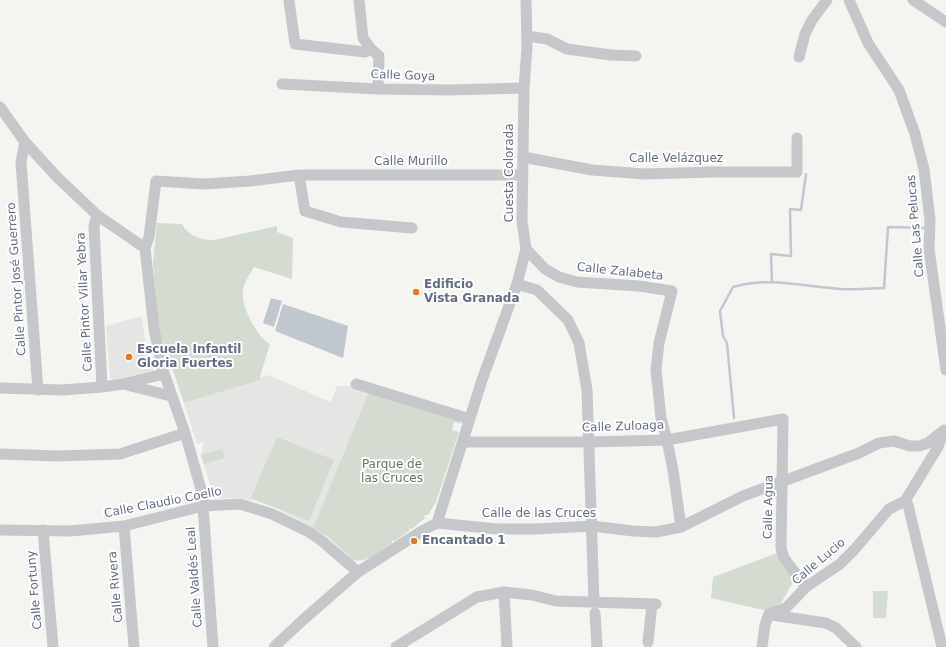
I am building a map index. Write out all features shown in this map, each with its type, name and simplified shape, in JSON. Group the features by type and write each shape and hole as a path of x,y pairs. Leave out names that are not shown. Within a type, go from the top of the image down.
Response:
{"street":[{"path":"359,0 363,38 371,50 379,56 378,89"},
{"name":"Cuesta Colorada","path":"437,523 482,380 517,284 526,249 522,221 524,88 527,36 526,0"},
{"path":"799,57 805,34 812,20 827,0"},
{"name":"Calle Las Pelucas","path":"849,0 868,43 899,90 915,134 925,176 930,220 929,249 946,370"},
{"path":"913,0 945,19"},
{"path":"289,1 295,44 365,52 371,50"},
{"path":"527,36 548,39 567,50 636,56"},
{"name":"Calle Goya","path":"282,84 378,89 449,90 524,88"},
{"path":"0,107 25,142 57,177 97,215 145,248"},
{"name":"Calle Velázquez","path":"523,157 592,170 645,174 796,172 797,138"},
{"name":"Calle Pintor José Guerrero","path":"25,142 21,162 38,390"},
{"path":"299,175 305,210 341,222 412,228"},
{"name":"Calle Murillo","path":"145,248 149,237 156,181 204,184 250,181 299,175 523,175"},
{"name":"Calle Pintor Villar Yebra","path":"97,215 94,226 102,387"},
{"name":"Calle Valdés Leal","path":"145,248 154,330 164,374 185,434 204,496 203,506 213,647"},
{"name":"Calle Zalabeta","path":"526,249 545,269 559,277 578,282 639,286 672,291 659,343 656,370 661,418 673,470 681,527"},
{"path":"517,284 537,290 568,320 579,342 587,390 594,602"},
{"path":"0,388 62,390 102,387 143,383 164,374"},
{"path":"143,383 171,396"},
{"path":"356,384 470,419"},
{"name":"Calle Zuloaga","path":"462,442 589,442 667,440 783,419"},
{"name":"Calle Agua","path":"783,419 781,548 784,558 806,587"},
{"path":"942,647 908,505 905,501 938,447 945,430"},
{"name":"Calle de las Cruces","path":"437,523 497,529 536,529 592,526 656,532 681,527 743,496 858,453 879,443 894,441 910,446 919,446 928,443 945,430"},
{"path":"0,454 58,456 120,454 185,434"},
{"name":"Calle Lucio","path":"769,614 786,608 806,587 840,564 889,509 905,501"},
{"name":"Calle Claudio Coello","path":"0,530 70,531 124,526 203,506 240,504 272,514 309,532 322,541 358,572"},
{"path":"274,647 358,572 437,523"},
{"name":"Calle Rivera","path":"124,526 134,647"},
{"name":"Calle Fortuny","path":"43,530 53,647"},
{"path":"504,592 507,647"},
{"path":"396,647 477,597 504,592 532,595 556,601 654,604 648,642"},
{"path":"595,614 596,647"},
{"path":"762,647 765,625 769,614 826,623 836,628 856,647"}],"shaded area":[{"path":"271,298 282,301 274,327 263,323"},
{"path":"283,304 348,326 343,358 275,331"},
{"name":"Escuela Infantil Gloria Fuertes","path":"142,316 145,343 154,371 114,380 110,379 106,326"},
{"path":"268,375 331,402 337,386 352,386 369,391 313,528 276,508 256,501 239,498 214,498 201,455 204,442 197,444 184,403 260,380 260,377"}],"green space":[{"path":"157,223 182,224 188,232 200,238 209,240 277,226 277,232 293,238 292,279 254,267 247,278 243,290 244,304 250,320 260,335 270,344 260,380 184,403 158,327 153,263"},
{"name":"Parque de las Cruces","path":"369,391 459,419 461,424 454,422 452,430 459,432 436,502 428,515 424,515 425,518 412,529 410,528 409,531 395,541 392,540 392,543 379,553 358,561 353,560 328,537 313,528"},
{"path":"277,437 334,460 309,521 251,498"},
{"path":"222,449 225,458 204,464 201,455"},
{"path":"777,553 795,579 781,603 768,611 711,598 713,577"},
{"path":"873,591 888,591 886,618 873,618"}],"waterway":[{"path":"772,282 771,254 791,256 790,209 801,210 806,174"},
{"path":"734,418 727,343 723,336 720,311 733,287 759,282 773,282 841,289 884,288 888,227 925,228"}],"place":[{"name":"Edificio Vista Granada","path":"416,292"},
{"name":"Escuela Infantil Gloria Fuertes","path":"129,357"},
{"name":"Encantado 1","path":"414,541"}]}
